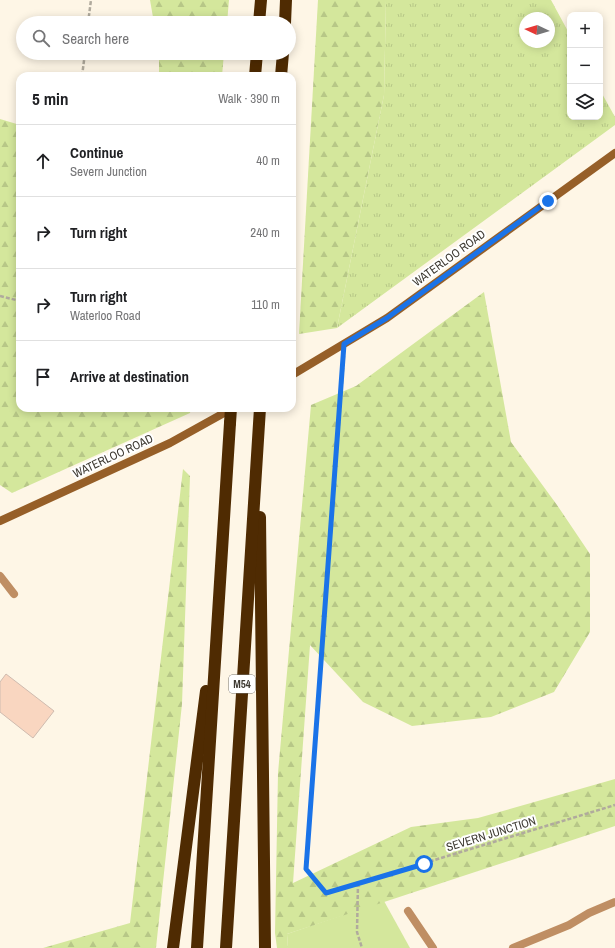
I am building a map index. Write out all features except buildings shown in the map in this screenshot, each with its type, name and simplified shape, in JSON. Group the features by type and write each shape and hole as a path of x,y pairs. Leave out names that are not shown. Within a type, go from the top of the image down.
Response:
{"highway":[{"path":"260,16 261,0"},
{"path":"285,16 286,0"},
{"path":"255,72 256,60"},
{"path":"281,72 282,60"},
{"name":"M54","path":"197,948 231,412"},
{"name":"M54","path":"226,948 259,414"},
{"name":"M54","path":"259,414 265,948"},
{"name":"M54","path":"173,948 220,580"}],"street":[{"name":"WATERLOO ROAD","path":"296,373 387,318 615,153"},
{"name":"WATERLOO ROAD","path":"0,521 170,443 225,412"},
{"path":"0,576 14,594"},
{"path":"513,948 569,925 589,913 615,902"},
{"path":"408,911 434,948"}],"path":[{"path":"89,16 91,0"},
{"path":"83,72 84,60"},
{"path":"0,296 16,300"},
{"name":"SEVERN JUNCTION","path":"344,344 306,869 326,893 615,805"},
{"path":"358,883 357,932 362,948"}],"green space":[{"path":"150,0 229,0 228,16 153,16"},
{"path":"318,0 386,0 384,95 337,328 299,334"},
{"path":"386,0 551,0 567,29 567,120 603,120 603,95 615,117 615,125 337,328 384,95"},
{"path":"159,60 223,60 222,72 159,72"},
{"path":"0,119 16,124 16,412 190,412 12,493 0,485"},
{"path":"484,292 511,442 557,505 590,554 590,632 554,692 491,717 412,726 363,702 310,645 293,883 411,827 478,818 615,779 615,826 287,934 288,948 277,948 275,933 278,773 311,405 356,386"},
{"path":"183,469 190,476 182,704 156,948 43,948 130,923"},
{"path":"384,901 410,948 288,948 287,934"}],"route":[{"path":"424,864 326,893 306,869 344,344 387,318 548,201"}]}
